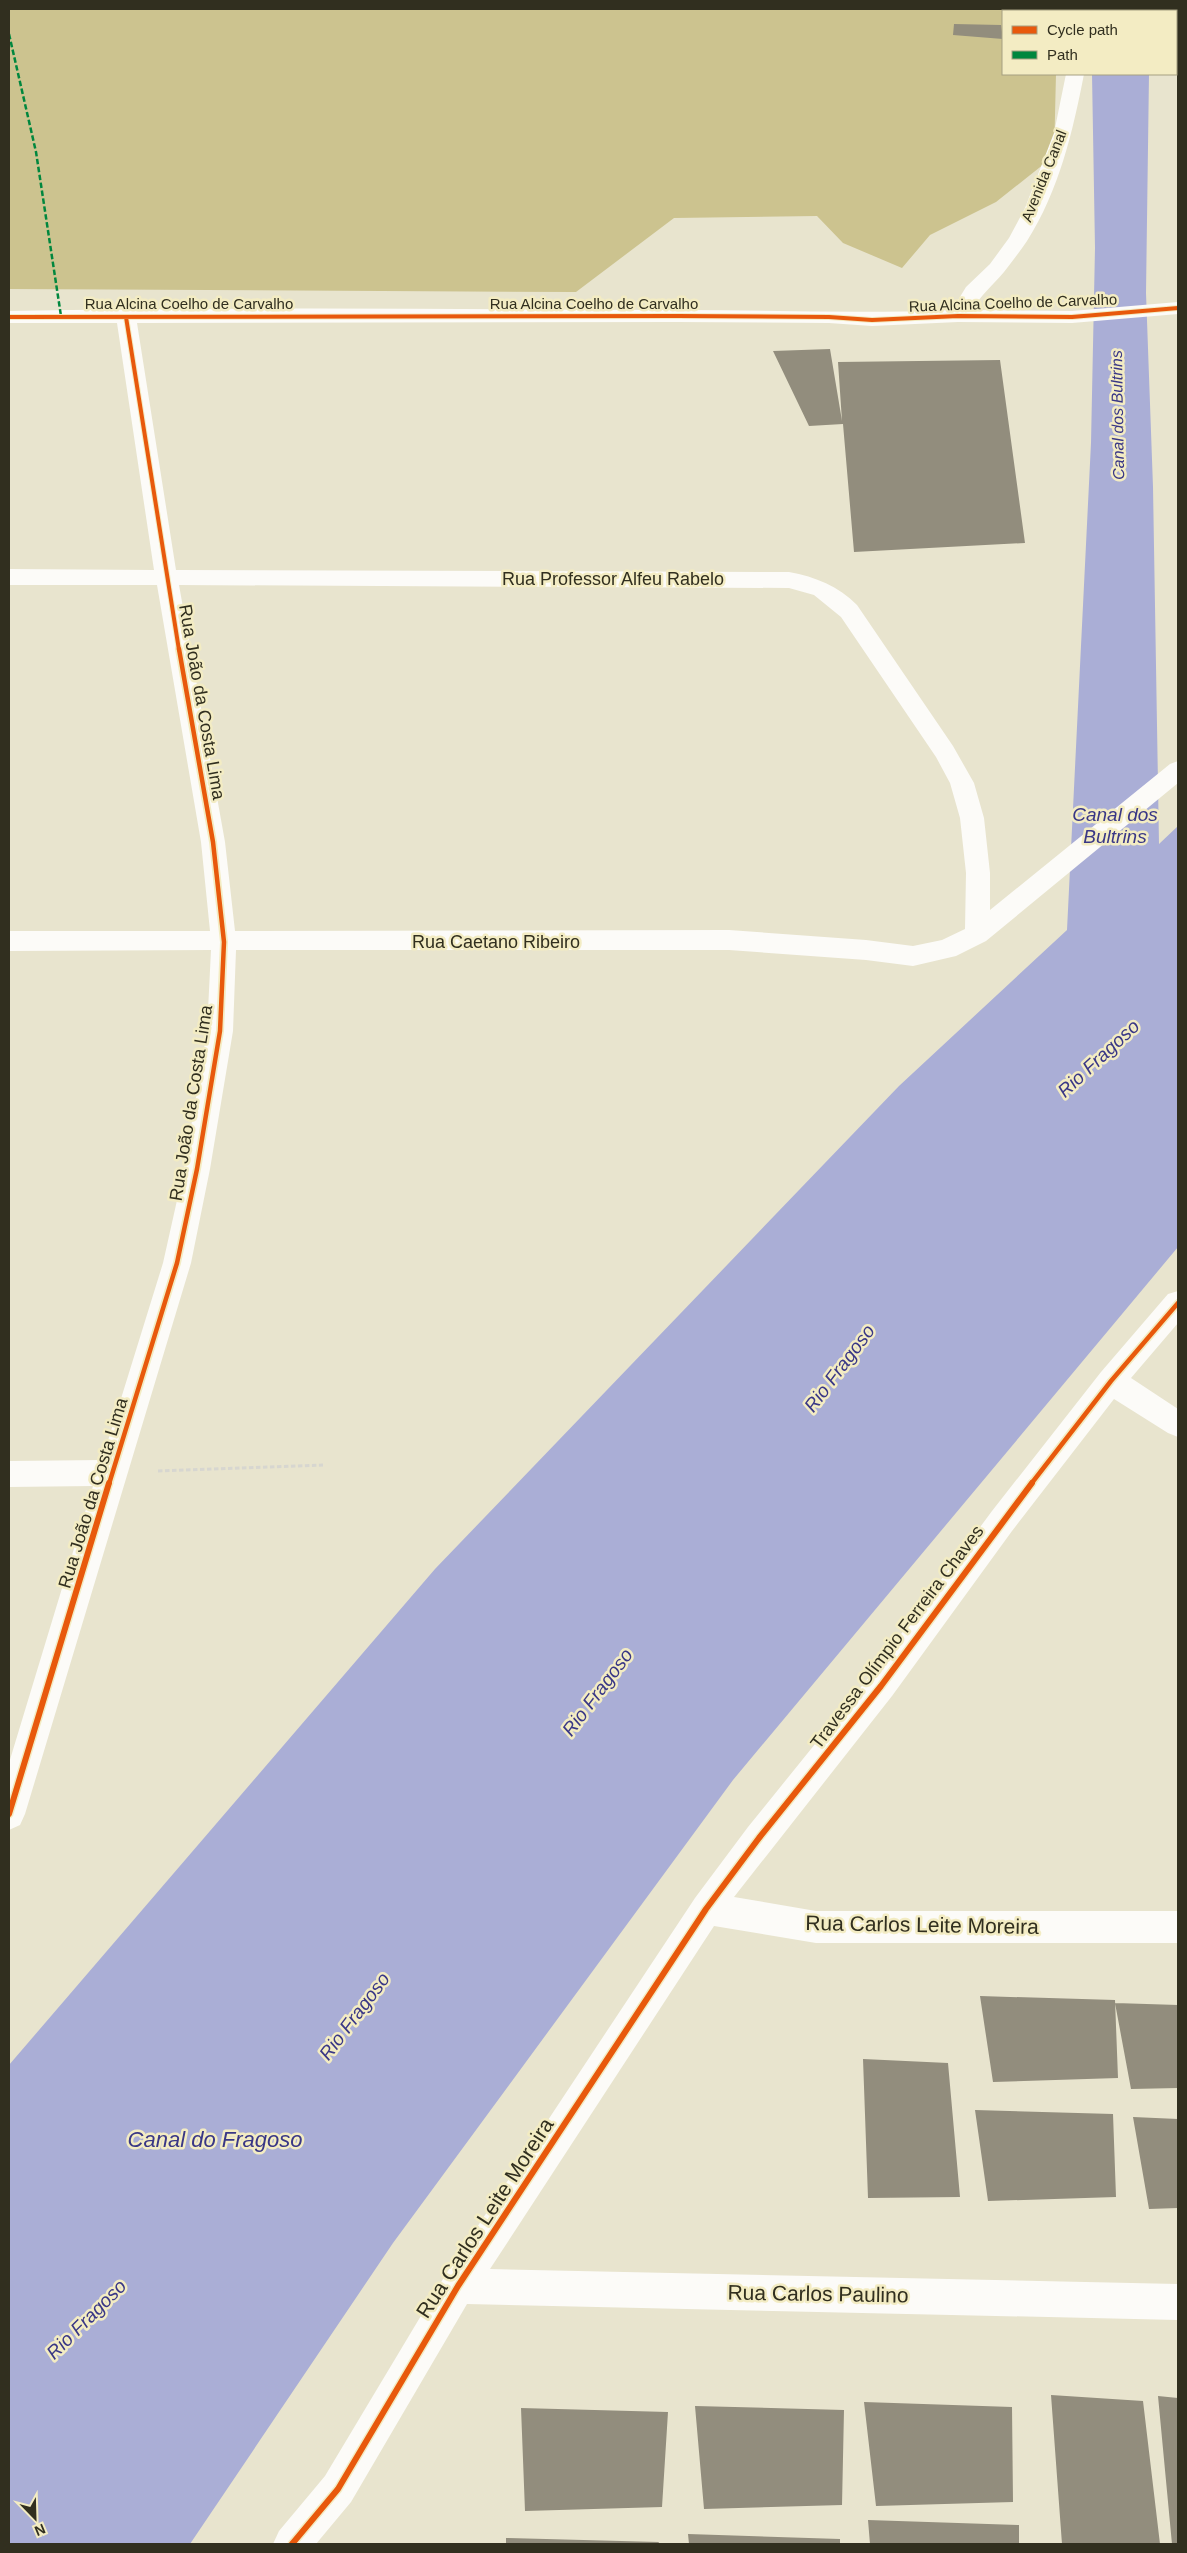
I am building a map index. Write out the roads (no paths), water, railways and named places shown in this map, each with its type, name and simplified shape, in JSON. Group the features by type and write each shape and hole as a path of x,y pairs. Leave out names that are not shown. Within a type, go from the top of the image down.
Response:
{"street":[{"name":"Avenida Canal","path":"958,316 973,291 997,268 1018,239 1035,208 1063,133 1075,75"},
{"name":"Rua Alcina Coelho de Carvalho","path":"9,317 677,316 830,317 872,320 958,316 1072,317 1178,308"},
{"name":"Rua João da Costa Lima","path":"9,1814 177,1263 195,1178 220,1031 224,942 213,842 166,576 126,317"},
{"name":"Rua Professor Alfeu Rabelo","path":"9,577 166,576 789,580 820,587 836,598 853,617 945,752 962,783 972,818 978,873 977,934"},
{"name":"Rua Caetano Ribeiro","path":"9,941 729,940 866,950 914,956 947,949 977,934 1173,774"},
{"name":"Travessa Olímpio Ferreira Chaves","path":"706,1909 759,1838 881,1686 1002,1521 1111,1381 1178,1303"},
{"path":"1111,1381 1178,1424"},
{"path":"9,1474 112,1473"},
{"name":"Rua Carlos Leite Moreira","path":"292,2544 338,2489 458,2286 706,1909 816,1927 1178,1927"},
{"name":"Rua Carlos Paulino","path":"458,2286 1178,2302"}],"water":[{"name":"Canal do Fragoso","path":"1092,75 1149,75 1146,293 1153,487 1159,844 1178,826 1178,1247 733,1780 393,2243 190,2544 9,2544 9,2065 435,1569 899,1086 1067,930 1091,443 1095,248"}],"water label":[{"name":"Canal dos Bultrins","path":"1117,415"},
{"name":"Canal dos Bultrins","path":"1115,825"},
{"name":"Rio Fragoso","path":"1098,1058"},
{"name":"Rio Fragoso","path":"839,1368"},
{"name":"Rio Fragoso","path":"597,1692"},
{"name":"Rio Fragoso","path":"354,2016"},
{"name":"Rio Fragoso","path":"86,2319"}]}
